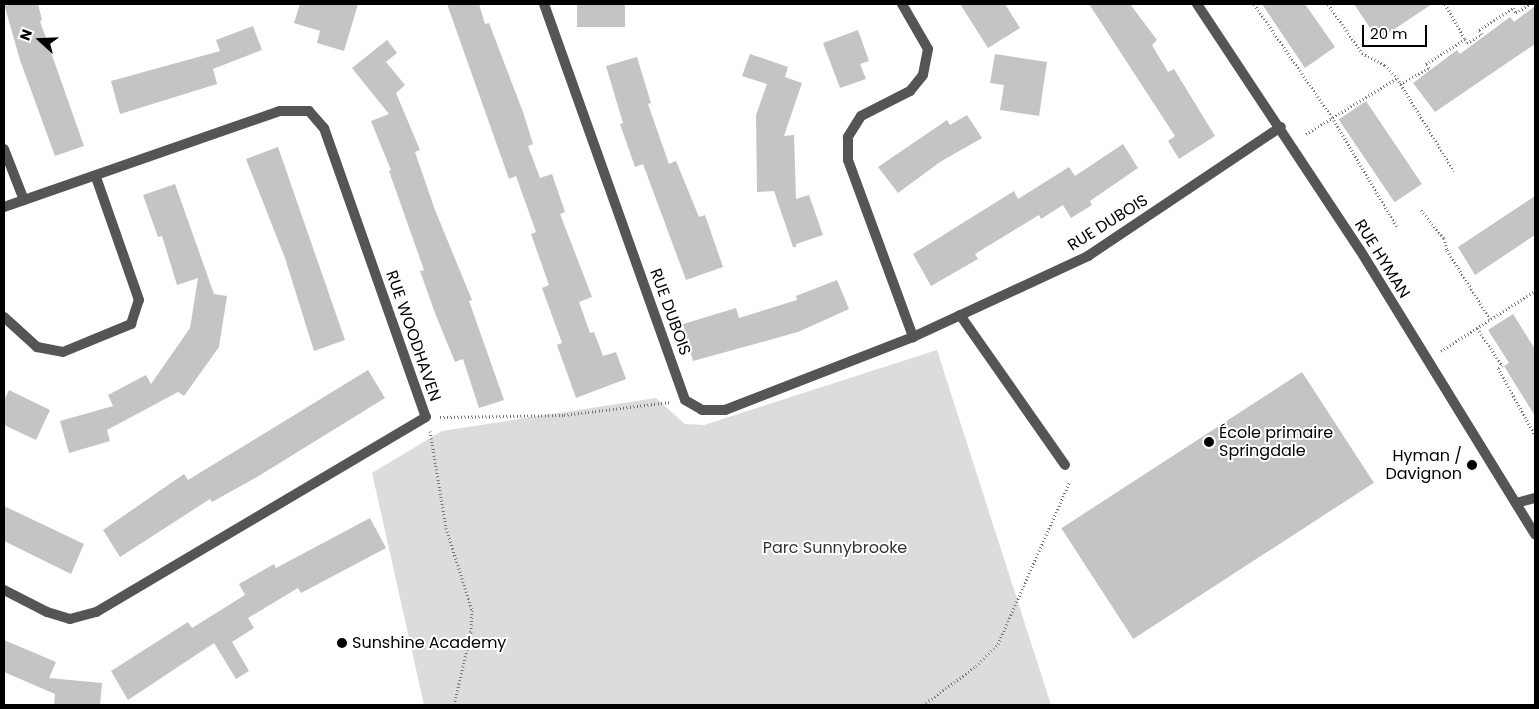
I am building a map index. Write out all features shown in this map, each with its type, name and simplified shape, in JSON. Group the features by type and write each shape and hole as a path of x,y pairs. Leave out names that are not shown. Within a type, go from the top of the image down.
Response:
{"street":[{"name":"RUE DUBOIS","path":"544,4 685,400 702,410 725,410 914,337 1088,256 1281,127"},
{"path":"902,4 928,49 923,75 910,91 861,116 848,137 848,160 914,337"},
{"name":"RUE HYMAN","path":"1198,4 1281,127 1535,534"},
{"name":"RUE WOODHAVEN","path":"4,207 96,177 280,111 309,111 324,128 426,417 96,612 70,620 47,612 4,590"},
{"path":"4,149 24,200"},
{"path":"4,317 37,347 64,352 130,324 139,300 96,177"},
{"path":"960,315 1065,465"},
{"path":"1516,503 1535,498"}],"path":[{"path":"1254,4 1332,117 1397,227"},
{"path":"1328,4 1362,53 1385,65 1397,78 1454,171"},
{"path":"1445,4 1467,43 1482,34 1479,30 1513,8 1516,13 1530,4"},
{"path":"1400,84 1429,68 1426,64 1465,39"},
{"path":"1306,134 1397,78"},
{"path":"1421,210 1444,238 1447,250 1490,319"},
{"path":"1428,360 1535,291"},
{"path":"1477,328 1502,365 1498,368 1535,434"},
{"path":"454,705 471,632 472,610 446,528 434,444 426,417 564,415 685,400"},
{"path":"923,705 976,666 998,644 1070,481"}],"green space":[{"name":"Parc Sunnybrooke","path":"937,350 1051,705 424,705 372,473 442,431 656,398 685,424 704,425"}],"building":[{"path":"4,4 38,4 42,20 40,21 84,146 55,156 20,60"},
{"path":"300,4 358,4 344,51 317,43 320,31 294,23"},
{"path":"447,4 479,4 485,24 489,23 523,112 533,144 528,146 540,178 552,174 565,212 560,214 592,297 579,302 590,333 594,332 603,356 616,352 626,379 576,398 557,345 562,343 542,288 549,285 531,234 536,232 516,176 509,179"},
{"path":"577,4 625,4 625,27 577,27"},
{"path":"960,4 1005,4 1020,28 988,48"},
{"path":"1089,4 1130,4 1157,40 1152,45 1168,72 1174,69 1215,136 1179,159 1168,141 1175,136"},
{"path":"1262,4 1305,4 1335,47 1305,68"},
{"path":"1354,4 1432,4 1378,40"},
{"path":"1535,6 1535,44 1435,112 1413,83 1457,50 1460,54 1510,17 1514,22"},
{"path":"253,26 262,50 213,69 217,84 120,114 111,81 220,51 216,40"},
{"path":"858,30 869,61 860,64 866,79 840,88 823,43"},
{"path":"387,40 397,53 386,62 405,85 396,93 420,150 415,152 435,210 472,300 469,301 504,400 479,408 463,359 455,362 435,313 420,271 424,270 389,171 391,170 371,121 389,114 352,68"},
{"path":"750,54 788,67 785,77 802,83 784,136 794,135 796,199 809,195 823,235 796,244 796,247 793,247 774,191 757,192 756,115 767,84 742,76"},
{"path":"995,54 1047,62 1039,116 1000,110 1004,85 990,83"},
{"path":"637,57 651,103 648,104 669,164 676,161 699,217 705,215 723,267 686,280 643,164 635,167 620,124 623,123 606,66"},
{"path":"1366,101 1422,184 1395,202 1339,119"},
{"path":"967,115 982,138 940,162 898,193 878,167 947,120 950,125"},
{"path":"1123,144 1138,168 1090,201 1092,205 1071,218 1063,205 1041,219 1039,215 975,254 978,259 931,286 913,254 1014,191 1018,199 1069,167 1075,176"},
{"path":"278,147 345,340 314,351 285,258 246,159"},
{"path":"175,184 214,294 227,296 219,347 184,396 178,392 107,430 110,441 69,453 60,421 113,406 108,395 146,375 151,384 190,328 198,278 177,285 162,236 158,237 143,195"},
{"path":"1535,196 1535,235 1475,275 1458,247"},
{"path":"837,280 849,309 798,332 693,361 683,324 736,308 739,318 797,300 796,296"},
{"path":"1513,314 1535,349 1535,416 1504,366 1509,363 1488,330"},
{"path":"368,370 385,398 257,477 212,502 210,499 120,557 103,530 184,474 188,480"},
{"path":"1302,372 1374,483 1133,639 1061,528"},
{"path":"9,390 50,410 36,440 4,425 4,401"},
{"path":"4,506 84,544 71,574 4,541"},
{"path":"370,518 386,548 301,593 298,588 248,618 254,628 232,642 249,671 236,679 214,643 128,700 111,671 188,622 192,628 245,595 239,584 274,564 276,568"},
{"path":"4,640 56,662 49,678 102,683 100,705 54,705 55,694 4,672"}],"place":[{"name":"École primaire Springdale","path":"1209,442"},
{"name":"Hyman / Davignon","path":"1472,465"},
{"name":"Sunshine Academy","path":"342,643"}]}
